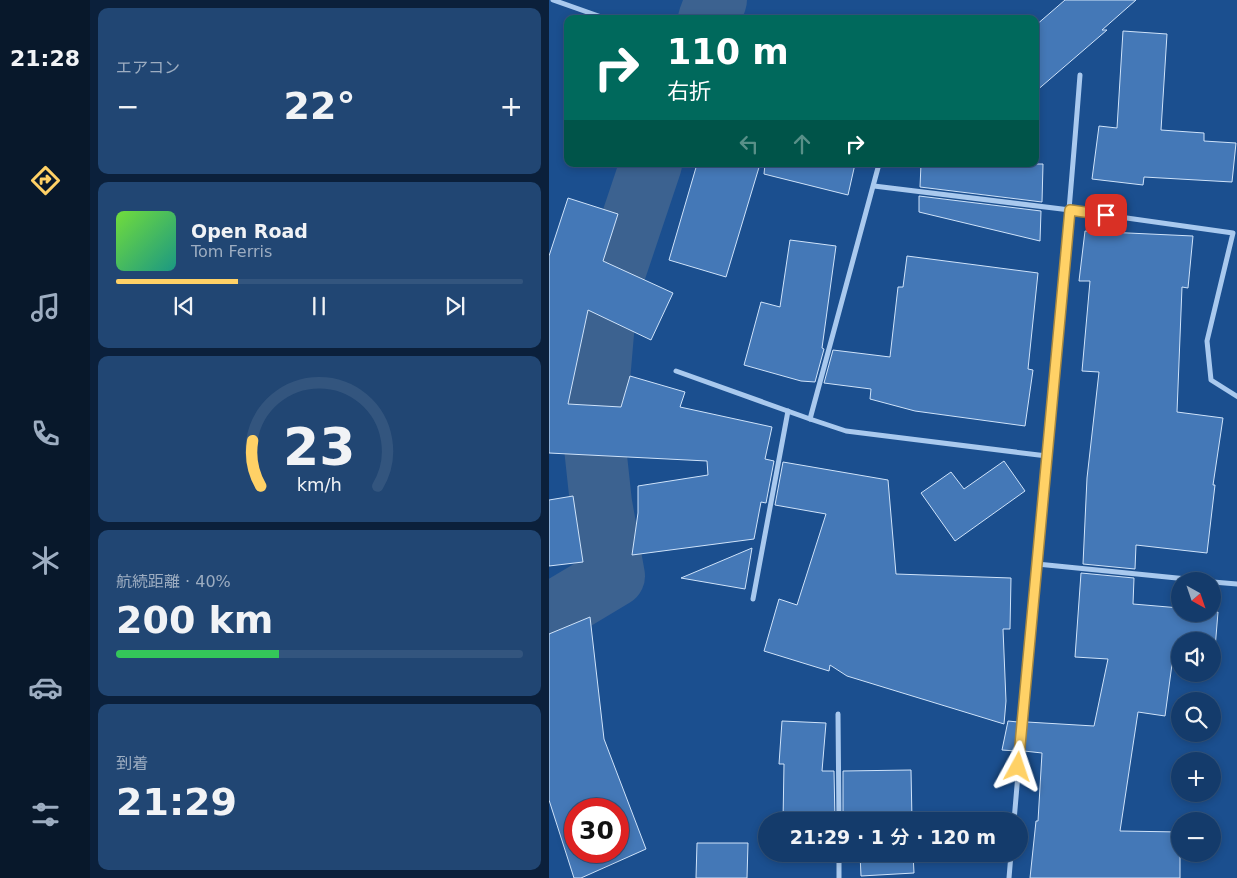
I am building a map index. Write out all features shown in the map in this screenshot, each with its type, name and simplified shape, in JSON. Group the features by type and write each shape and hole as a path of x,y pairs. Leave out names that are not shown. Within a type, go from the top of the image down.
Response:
{"street":[{"path":"553,0 596,15"},
{"path":"1015,812 1081,75"},
{"path":"810,419 878,167"},
{"path":"873,186 1070,210 1233,233 1207,341 1211,380 1237,397"},
{"path":"676,371 847,431 1047,456"},
{"path":"753,600 789,411"},
{"path":"1037,564 1171,577"},
{"path":"1221,583 1237,584"},
{"path":"838,714 839,812"},
{"path":"839,862 839,878"},
{"path":"1009,878 1010,862"}],"building":[{"path":"1065,0 1136,0 1102,30 1107,30 1039,89 1039,23"},
{"path":"1123,31 1167,34 1161,130 1204,133 1204,141 1236,143 1232,182 1144,177 1143,185 1092,179 1099,126 1117,128"},
{"path":"1039,164 1043,164 1042,202 920,187 921,167 1039,167"},
{"path":"696,167 759,167 726,277 669,260"},
{"path":"765,167 854,167 848,195 764,174"},
{"path":"919,196 1041,211 1040,241 919,212"},
{"path":"568,198 618,214 603,261 673,293 651,340 588,310 568,404 621,407 630,376 685,392 680,407 772,427 765,459 774,461 766,503 761,502 754,539 632,555 638,513 638,486 708,475 707,461 549,453 549,256"},
{"path":"1085,231 1193,236 1188,288 1182,287 1177,412 1223,418 1213,485 1215,485 1207,553 1136,545 1135,569 1083,564 1087,478 1099,372 1082,371 1090,281 1079,281"},
{"path":"790,240 836,246 822,348 824,349 815,382 801,381 744,365 761,302 780,307"},
{"path":"907,256 1038,273 1028,369 1033,370 1025,426 915,411 870,399 871,389 824,383 833,350 890,357 898,287 903,287"},
{"path":"1004,461 1025,491 955,541 921,493 951,472 964,489"},
{"path":"783,462 888,480 896,574 1011,578 1010,629 1003,629 1006,701 1004,724 847,676 830,665 829,671 764,651 779,599 797,605 826,514 775,505"},
{"path":"573,496 583,562 549,566 549,500"},
{"path":"752,548 745,589 681,578"},
{"path":"1081,573 1134,578 1133,604 1171,607 1171,622 1217,622 1216,632 1171,632 1171,672 1165,716 1138,712 1120,831 1171,832 1171,862 1180,862 1180,878 1030,878 1036,821 1038,821 1042,753 1024,751 1027,722 1094,726 1108,659 1075,657"},
{"path":"590,617 604,739 627,798 564,798 564,847 549,800 549,634"},
{"path":"782,721 826,723 822,771 834,771 835,812 783,812 784,764 779,764"},
{"path":"1008,721 1018,722 1016,751 1002,750"},
{"path":"911,770 912,812 843,812 843,771"},
{"path":"629,804 646,849 629,857"},
{"path":"697,843 748,843 747,878 696,878"},
{"path":"860,862 913,862 914,873 861,876"},
{"path":"569,863 615,863 581,878 574,878"}],"waterway":[{"path":"710,15 716,0"},
{"path":"549,615 614,576 601,503 594,438 606,298 650,167"}],"route":[{"path":"1018,767 1070,210 1106,215"}]}
